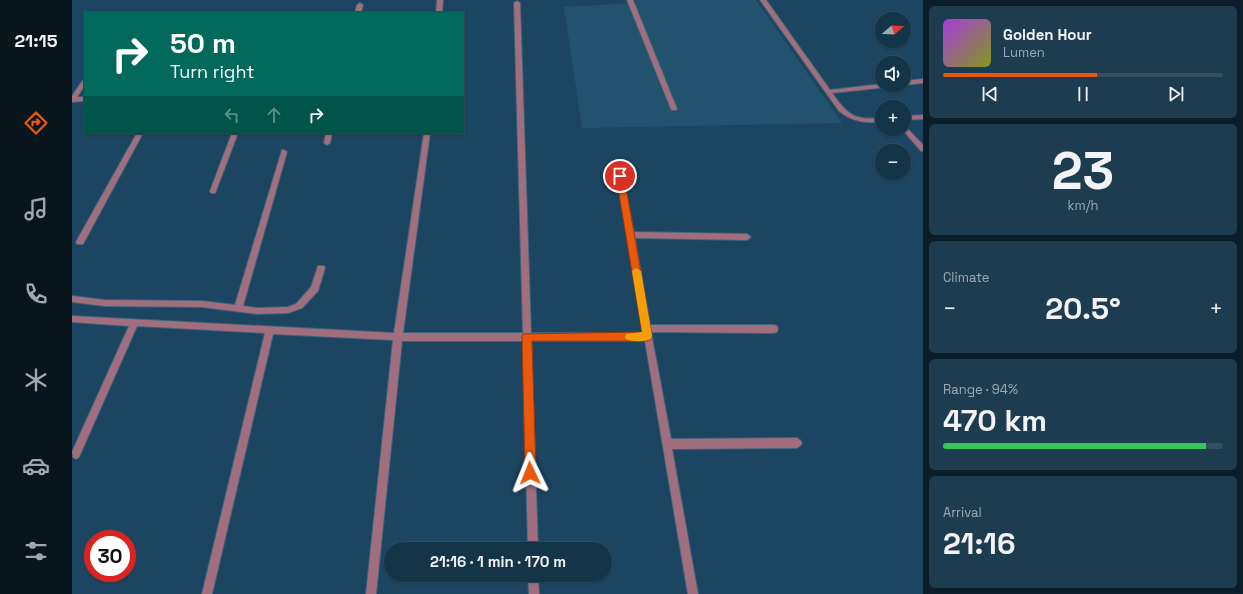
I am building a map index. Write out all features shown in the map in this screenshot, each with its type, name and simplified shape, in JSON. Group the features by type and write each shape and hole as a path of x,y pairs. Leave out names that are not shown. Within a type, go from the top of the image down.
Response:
{"street":[{"path":"439,12 440,0"},
{"path":"630,0 674,108"},
{"path":"763,0 841,110 848,117 856,120 875,120"},
{"path":"517,3 532,542"},
{"path":"358,12 360,4"},
{"path":"72,99 84,82"},
{"path":"911,83 923,82"},
{"path":"828,92 875,87"},
{"path":"72,99 84,99"},
{"path":"911,118 923,117"},
{"path":"80,242 139,134"},
{"path":"213,191 235,134"},
{"path":"327,143 329,134"},
{"path":"371,594 398,337 428,134"},
{"path":"911,136 923,149"},
{"path":"238,308 284,152"},
{"path":"620,176 693,594"},
{"path":"630,235 747,237"},
{"path":"72,300 105,303 202,304 274,311 288,310 299,306 315,289 321,268"},
{"path":"72,319 398,337 527,337 774,329"},
{"path":"76,454 134,322"},
{"path":"207,594 270,330"},
{"path":"667,444 797,443"},
{"path":"533,582 534,594"}],"shaded area":[{"path":"635,0 756,0 842,123 582,128 564,7 636,3"}],"slow traffic":[{"path":"630,337 647,336 636,271"}],"route":[{"path":"530,473 527,337 647,336 620,176"}]}
